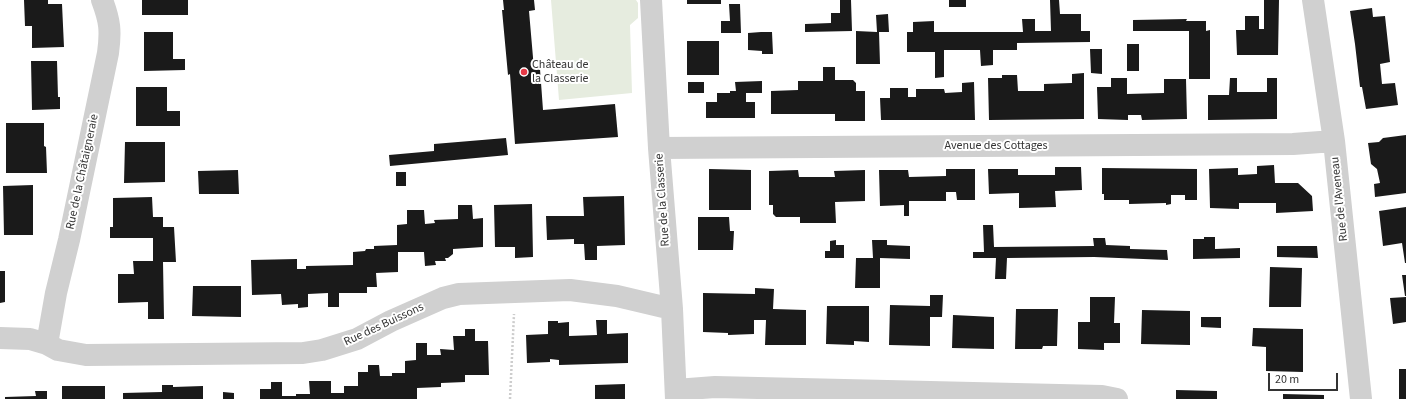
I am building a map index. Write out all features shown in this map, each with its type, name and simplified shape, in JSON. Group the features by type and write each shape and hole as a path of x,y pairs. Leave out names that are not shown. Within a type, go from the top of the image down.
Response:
{"street":[{"name":"Rue de la Châtaigneraie","path":"47,344 56,293 69,240 108,53 111,34 108,17 102,0"},
{"name":"Rue de la Classerie","path":"651,0 659,148 672,309 676,394"},
{"name":"Rue de l'Aveneau","path":"1313,0 1334,141 1361,399"},
{"name":"Avenue des Cottages","path":"659,148 1293,144 1334,141"},
{"name":"Rue des Buissons","path":"0,338 30,339 47,344 58,350 86,355 303,352 322,350 357,340 444,298 459,294 570,290 617,296 672,309"},
{"path":"676,394 715,387 1102,396 1117,399"}],"path":[{"path":"510,399 515,292"}],"shaded area":[{"path":"551,0 636,0 638,3 638,18 630,25 632,93 559,100"}],"building":[{"path":"24,0 48,0 48,4 62,4 64,47 32,48 32,26 25,26"},
{"path":"142,0 188,0 188,15 142,15"},
{"name":"Château de la Classerie","path":"503,0 534,0 535,10 529,11 534,69 540,69 543,110 615,104 618,137 515,144 510,74 508,75 502,10 504,10"},
{"path":"687,0 721,0 721,4 687,4"},
{"path":"840,0 851,0 852,31 805,32 805,24 831,23 831,13 840,13"},
{"path":"949,0 966,0 966,7 949,7"},
{"path":"1050,0 1059,0 1060,14 1081,14 1081,31 1090,31 1090,42 1017,43 1017,50 993,50 993,65 981,66 980,50 944,50 944,77 935,78 935,52 907,52 907,32 913,32 913,22 934,21 934,32 1023,32 1022,19 1035,19 1035,31 1051,31"},
{"path":"1264,0 1279,0 1278,55 1237,55 1236,30 1245,30 1245,16 1259,16 1259,29 1264,29"},
{"path":"729,4 740,4 741,33 721,33 721,21 730,21"},
{"path":"1372,8 1373,17 1385,16 1390,62 1380,64 1382,84 1395,83 1398,105 1366,109 1362,87 1360,87 1350,11"},
{"path":"888,14 889,32 879,32 880,64 856,64 856,31 877,32 876,15"},
{"path":"1187,19 1186,21 1206,21 1206,31 1210,30 1210,79 1189,79 1189,31 1133,31 1133,20"},
{"path":"144,32 173,32 173,59 185,59 185,70 144,71"},
{"path":"772,32 773,54 762,54 762,51 748,50 748,33"},
{"path":"687,41 719,41 719,75 687,75"},
{"path":"1127,44 1139,44 1139,71 1127,71"},
{"path":"1090,49 1102,49 1102,74 1091,73"},
{"path":"31,61 57,61 58,97 60,97 60,109 32,110"},
{"path":"823,67 835,67 835,80 853,80 856,83 856,91 865,91 865,121 835,121 835,114 771,114 771,91 798,90 798,81 823,81"},
{"path":"1084,73 1084,119 989,120 988,78 1002,78 1002,75 1017,75 1018,91 1044,91 1044,84 1072,83 1072,74"},
{"path":"1111,78 1127,78 1127,94 1164,93 1164,79 1186,79 1187,119 1142,120 1141,115 1128,115 1128,120 1098,119 1097,87 1111,87"},
{"path":"1230,78 1237,78 1237,92 1267,92 1267,78 1277,78 1277,119 1208,120 1208,95 1229,95"},
{"path":"762,81 762,93 746,93 746,102 755,102 755,118 706,118 706,102 717,102 717,93 730,93 730,91 736,91 735,82"},
{"path":"688,82 704,82 704,93 688,93"},
{"path":"974,82 975,120 881,120 880,98 890,98 890,88 908,88 908,97 916,97 916,89 944,89 945,93 962,92 962,83"},
{"path":"136,87 167,87 167,111 180,111 180,126 136,126"},
{"path":"6,123 44,123 44,146 46,147 47,173 6,173"},
{"path":"1406,135 1406,193 1375,197 1374,184 1380,183 1377,169 1371,164 1368,143 1379,142 1383,138"},
{"path":"506,138 508,155 390,166 389,155 434,151 434,144"},
{"path":"125,142 165,142 165,182 124,183"},
{"path":"1274,165 1275,183 1298,183 1312,196 1313,211 1276,213 1276,203 1239,203 1239,209 1210,208 1209,169 1238,168 1238,175 1257,174 1257,166"},
{"path":"1055,167 1081,167 1082,190 1055,191 1056,207 1019,208 1019,193 989,194 988,169 1018,169 1018,175 1055,175"},
{"path":"1102,168 1197,169 1197,200 1185,200 1185,195 1171,195 1171,204 1166,205 1166,203 1129,204 1129,200 1104,200 1104,194 1102,194"},
{"path":"709,169 751,170 751,210 709,210"},
{"path":"946,169 975,169 975,200 957,200 956,192 946,192 946,201 909,201 909,216 904,216 904,205 880,206 879,170 908,170 909,177 946,176"},
{"path":"238,170 239,194 199,194 198,171"},
{"path":"798,170 799,177 835,177 834,171 865,170 865,201 835,202 836,223 800,223 800,217 776,217 773,214 773,205 769,205 769,171"},
{"path":"396,172 406,172 406,186 396,186"},
{"path":"33,185 33,235 4,235 3,186"},
{"path":"624,196 625,245 597,246 597,260 585,260 584,244 574,244 574,239 547,240 546,216 584,216 583,197"},
{"path":"152,197 153,217 163,217 163,227 174,227 176,262 163,262 164,319 148,319 148,302 118,303 118,274 134,274 133,261 153,261 153,238 110,238 110,227 113,227 113,198"},
{"path":"532,204 533,257 515,258 515,247 495,247 494,205"},
{"path":"458,205 472,205 473,219 483,218 483,247 453,249 453,254 448,258 445,258 446,261 435,261 436,265 425,266 424,252 398,252 398,272 376,273 377,287 367,287 367,293 339,293 339,307 328,307 328,293 308,294 308,307 298,308 298,304 282,305 281,294 252,295 251,260 297,259 297,269 306,269 306,266 353,265 353,252 374,249 374,246 397,245 397,225 407,224 407,210 424,210 425,224 435,223 434,220 458,219"},
{"path":"1406,207 1405,263 1402,243 1383,246 1379,211"},
{"path":"698,217 729,217 730,231 734,231 733,250 698,250"},
{"path":"983,225 993,225 994,247 1094,246 1093,238 1105,238 1106,245 1130,246 1130,249 1167,250 1168,260 1094,257 1007,258 1006,279 995,279 996,258 973,258 973,252 984,252"},
{"path":"1204,237 1215,237 1215,249 1240,248 1240,258 1193,259 1193,239 1204,239"},
{"path":"836,240 836,245 844,245 844,258 825,258 825,251 830,251 830,241"},
{"path":"872,240 887,240 887,245 910,246 910,259 880,258 880,288 855,288 856,258 873,258"},
{"path":"1277,246 1317,246 1318,258 1277,257"},
{"path":"1270,267 1302,268 1301,307 1269,307"},
{"path":"0,271 5,271 5,302 0,303"},
{"path":"1402,275 1406,275 1406,296 1405,296"},
{"path":"193,286 241,286 241,317 192,316"},
{"path":"755,288 774,289 773,309 806,310 806,345 765,345 766,320 754,320 754,334 728,335 728,333 703,332 703,293 755,294"},
{"path":"930,295 943,295 942,317 930,317 930,346 889,345 890,305 930,306"},
{"path":"1090,297 1115,297 1114,323 1120,323 1120,343 1104,343 1104,350 1078,349 1078,322 1090,322"},
{"path":"1406,297 1406,322 1393,324 1390,298"},
{"path":"827,306 869,306 869,342 854,341 854,345 826,344"},
{"path":"1016,309 1058,309 1057,346 1043,346 1042,349 1015,349"},
{"path":"1142,310 1190,311 1190,345 1141,344"},
{"path":"953,315 994,317 994,349 952,348"},
{"path":"1201,317 1221,317 1221,328 1201,327"},
{"path":"596,320 607,320 607,334 628,333 628,363 559,365 559,360 550,359 550,362 527,363 526,335 548,334 548,321 558,321 558,323 569,322 569,336 597,335"},
{"path":"1253,328 1303,329 1303,372 1266,371 1266,347 1252,346"},
{"path":"465,329 475,329 475,341 488,341 489,375 465,375 465,382 441,383 441,387 417,388 417,399 260,399 260,389 271,389 271,382 282,382 282,396 310,394 309,381 331,381 331,393 344,393 344,386 358,386 358,372 368,372 368,365 379,365 380,376 392,376 392,373 405,373 405,361 416,360 416,343 427,343 427,355 441,355 440,349 454,350 453,336 465,336"},
{"path":"1399,369 1406,369 1406,399 1399,399"},
{"path":"625,384 625,399 595,399 595,385"},
{"path":"162,385 173,385 173,387 203,386 203,399 123,399 123,393 162,392"},
{"path":"62,386 105,386 105,399 62,399"},
{"path":"1176,390 1217,391 1217,399 1176,399"},
{"path":"35,391 47,391 47,399 5,399 5,397 36,396"},
{"path":"223,392 234,393 234,399 223,399"},
{"path":"1283,394 1324,395 1324,399 1283,399"}],"place":[{"name":"Château de la Classerie","path":"524,72"}]}
